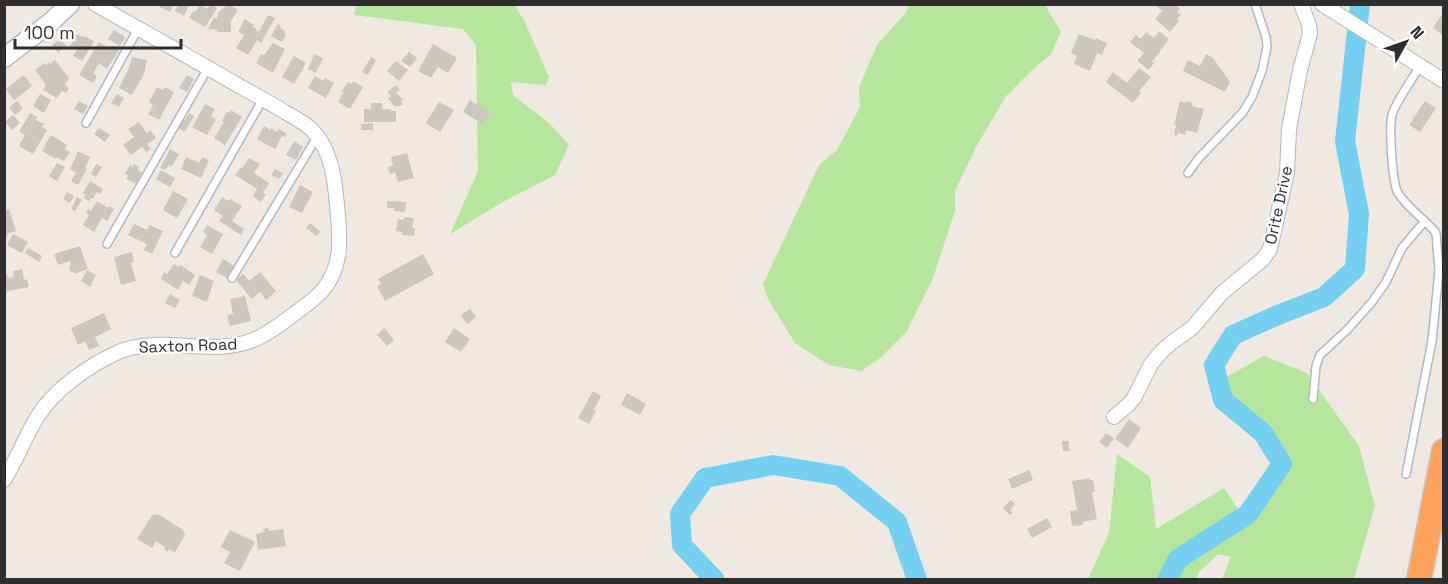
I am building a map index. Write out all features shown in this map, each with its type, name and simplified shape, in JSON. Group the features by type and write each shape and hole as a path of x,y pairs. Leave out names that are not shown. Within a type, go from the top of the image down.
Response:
{"highway":[{"path":"1419,579 1443,450"}],"street":[{"path":"4,58 51,22 70,4"},
{"name":"Saxton Road","path":"4,480 37,417 63,387 103,360 129,348 157,344 222,347 257,338 305,306 322,291 329,281 339,253 340,235 335,189 331,169 318,136 306,124 95,4"},
{"name":"Orite Drive","path":"1113,417 1134,398 1151,364 1161,352 1192,328 1222,293 1263,259 1270,249 1287,172 1289,129 1310,34 1301,4"},
{"path":"1323,5 1443,81"}],"lane":[{"path":"1188,173 1199,158 1239,117 1252,98 1262,71 1267,47 1255,4"},
{"path":"86,123 138,29"},
{"path":"1406,474 1432,341 1439,270 1436,233 1398,192 1395,185 1392,114 1420,66"},
{"path":"107,244 208,68"},
{"path":"175,254 263,99"},
{"path":"232,278 318,136"},
{"path":"1313,399 1316,366 1320,355 1372,302 1386,282 1402,248 1424,222"}],"green space":[{"path":"356,5 514,5 524,20 549,77 546,85 511,82 513,95 550,124 569,145 555,175 501,203 450,234 478,171 476,45 463,29 354,15"},
{"path":"910,5 1045,5 1061,32 1051,54 1006,96 976,147 955,191 955,211 933,278 907,331 879,359 861,371 829,365 795,343 768,299 763,284 819,165 837,150 860,107 859,87 877,45"},
{"path":"1264,356 1307,373 1359,446 1375,506 1354,579 1222,579 1231,557 1218,554 1199,572 1196,579 1088,579 1109,533 1117,454 1150,477 1156,529 1224,488 1242,515 1270,477 1271,452 1221,380"}],"building":[{"path":"154,4 174,4 170,12"},
{"path":"179,4 190,4 184,16 175,11"},
{"path":"210,4 217,8 205,27 189,18 200,5 207,9"},
{"path":"1154,4 1175,4 1180,9 1177,12 1181,15 1177,19 1179,21 1170,32 1155,19 1162,11"},
{"path":"227,5 238,10 231,21 231,32 217,32 217,30 208,29 214,17 217,19 218,13"},
{"path":"268,15 275,18 261,43 257,40 248,55 236,48 244,35 238,32 245,19 259,32"},
{"path":"1441,16 1444,18 1444,36 1433,28"},
{"path":"278,24 286,34 282,42 271,36"},
{"path":"114,30 125,37 120,46 108,39"},
{"path":"1159,31 1169,39 1152,62 1154,63 1149,70 1137,61 1144,53 1130,42 1136,35 1141,39 1146,32 1154,38"},
{"path":"77,34 94,41 82,61 73,56 77,50 70,46"},
{"path":"1079,34 1107,43 1102,55 1097,53 1090,71 1074,64 1077,56 1071,53"},
{"path":"60,39 66,46 58,53 52,45"},
{"path":"99,42 110,49 112,46 119,50 107,69 99,63 93,74 97,76 93,83 79,75"},
{"path":"273,43 285,49 273,73 256,63 261,54 264,55"},
{"path":"433,44 457,58 448,73 438,67 431,78 418,71"},
{"path":"409,52 417,58 410,67 401,61"},
{"path":"314,54 323,58 316,73 308,69"},
{"path":"1206,54 1213,58 1230,82 1225,92 1183,71 1188,60 1200,66"},
{"path":"294,56 306,63 294,84 282,77"},
{"path":"132,57 147,60 144,74 132,95 119,88"},
{"path":"371,57 376,60 368,75 362,72"},
{"path":"55,60 69,78 65,85 69,88 66,93 62,91 57,98 43,90 46,85 35,70 44,63 46,65 49,62 50,64"},
{"path":"396,61 408,70 399,81 387,71"},
{"path":"1139,68 1151,77 1139,91 1141,93 1133,103 1106,82 1113,72 1127,83"},
{"path":"24,75 32,86 14,100 6,89"},
{"path":"187,75 194,79 187,92 179,88"},
{"path":"315,76 323,81 325,78 334,83 326,98 308,88"},
{"path":"353,81 363,87 350,109 338,102 348,82 352,84"},
{"path":"396,85 400,90 396,92 403,100 401,102 403,104 398,107 397,105 395,107 388,98 391,96 387,92"},
{"path":"157,87 163,90 165,87 174,92 159,120 148,114 153,105 149,102"},
{"path":"40,94 51,100 44,113 33,106"},
{"path":"117,94 124,98 119,107 111,103"},
{"path":"470,100 490,113 483,124 463,112"},
{"path":"17,101 23,109 15,115 9,107"},
{"path":"79,101 88,106 83,114 74,109"},
{"path":"1180,101 1193,103 1192,106 1204,109 1197,133 1186,130 1185,135 1178,133 1177,136 1174,135"},
{"path":"1425,101 1436,108 1420,132 1409,125"},
{"path":"439,102 454,110 440,132 426,123"},
{"path":"371,103 382,103 382,109 396,111 396,122 364,122 364,109 371,109"},
{"path":"205,104 215,109 211,116 216,120 207,135 192,127"},
{"path":"231,110 242,117 225,145 214,138 227,112"},
{"path":"30,113 44,124 42,127 47,130 33,154 19,146 25,135 19,132"},
{"path":"189,113 194,116 185,132 178,128"},
{"path":"13,115 20,123 12,130 5,122"},
{"path":"139,122 147,133 150,130 156,138 147,144 151,149 146,152 142,147 131,155 123,145 134,137 128,129"},
{"path":"373,123 373,130 361,130 361,124"},
{"path":"264,126 277,132 279,129 287,134 285,137 282,136 275,149 257,139"},
{"path":"99,128 110,135 105,142 94,134"},
{"path":"51,135 67,145 65,149 70,152 64,161 42,151"},
{"path":"294,141 303,147 296,160 286,155"},
{"path":"170,149 179,154 172,166 169,165 165,170 160,168"},
{"path":"78,151 90,157 85,168 87,169 78,185 71,181 76,173 70,169"},
{"path":"407,153 414,178 398,182 395,172 390,174 388,167 393,165 391,157"},
{"path":"186,157 199,163 202,157 209,160 201,178 181,169"},
{"path":"249,158 260,164 254,173 269,183 261,202 253,196 257,189 235,175"},
{"path":"57,163 65,167 57,181 49,176"},
{"path":"96,164 102,167 96,177 91,174"},
{"path":"134,164 142,172 136,184 126,179 129,175 125,174 130,165 133,167"},
{"path":"275,169 283,173 279,179 271,175"},
{"path":"161,170 175,178 170,187 156,179"},
{"path":"90,181 103,189 100,194 97,192 89,201 84,198 86,195 83,193"},
{"path":"300,185 313,192 302,213 289,207"},
{"path":"173,191 188,199 177,218 163,210"},
{"path":"67,192 74,196 70,203 63,199"},
{"path":"77,197 82,200 75,211 71,209"},
{"path":"222,197 242,206 232,221 244,229 241,235 219,221 223,216 214,210"},
{"path":"97,201 114,209 107,221 102,218 94,232 83,225 89,215 86,213 88,209 91,211"},
{"path":"387,201 406,202 405,212 387,208"},
{"path":"9,209 16,231 4,237 4,211"},
{"path":"404,217 414,218 412,228 415,228 414,236 402,235 402,232 396,231 398,219 404,220"},
{"path":"310,223 320,231 317,236 306,228"},
{"path":"134,224 147,230 150,225 163,231 152,254 144,250 147,244 128,235"},
{"path":"207,225 223,234 212,254 200,247 207,235 203,232"},
{"path":"13,234 28,242 22,253 7,245"},
{"path":"80,246 88,269 74,274 69,266 70,261 58,265 54,254"},
{"path":"28,248 42,256 39,262 25,253"},
{"path":"132,252 134,262 131,263 136,281 121,285 114,257"},
{"path":"423,254 434,274 385,301 377,286 381,284 378,279"},
{"path":"223,259 234,266 227,278 216,272"},
{"path":"174,264 179,267 180,265 195,275 189,285 183,281 178,290 161,279 164,272 167,274"},
{"path":"22,269 24,280 27,279 29,287 4,292 4,274 7,274 8,278 14,277 13,271"},
{"path":"87,270 96,275 90,287 81,281"},
{"path":"260,272 276,291 266,300 260,292 252,299 236,280 243,274 249,281"},
{"path":"200,275 214,281 207,302 192,296"},
{"path":"170,294 180,300 175,308 165,303"},
{"path":"245,296 251,321 230,326 227,315 233,314 230,299"},
{"path":"470,309 476,317 467,324 461,315"},
{"path":"104,313 111,329 95,337 99,346 89,350 85,341 78,345 71,328"},
{"path":"384,328 394,340 387,346 377,335"},
{"path":"454,328 470,339 461,352 445,342"},
{"path":"593,391 601,396 589,424 578,418"},
{"path":"627,393 646,404 640,415 621,405"},
{"path":"1129,419 1141,428 1128,448 1115,439"},
{"path":"1106,433 1114,438 1107,448 1099,442"},
{"path":"1062,441 1069,441 1069,451 1063,451"},
{"path":"1029,470 1033,480 1012,489 1008,479"},
{"path":"1090,478 1093,480 1095,492 1092,492 1097,519 1083,522 1083,525 1072,526 1070,511 1077,510 1072,481"},
{"path":"1011,500 1015,504 1010,510 1013,513 1010,515 1003,508"},
{"path":"158,514 183,530 185,535 175,552 169,549 168,552 156,541 152,548 137,539 152,515"},
{"path":"1047,518 1052,527 1032,538 1027,529"},
{"path":"268,528 269,531 283,529 286,546 258,550 256,534"},
{"path":"230,530 255,542 240,571 224,563 230,552 221,547"}],"waterway":[{"path":"1167,580 1178,559 1248,514 1282,464 1263,433 1223,400 1214,365 1233,335 1324,297 1355,269 1359,214 1345,141 1360,4"},
{"path":"715,580 682,545 680,514 705,478 773,465 840,476 897,522 917,580"}]}
